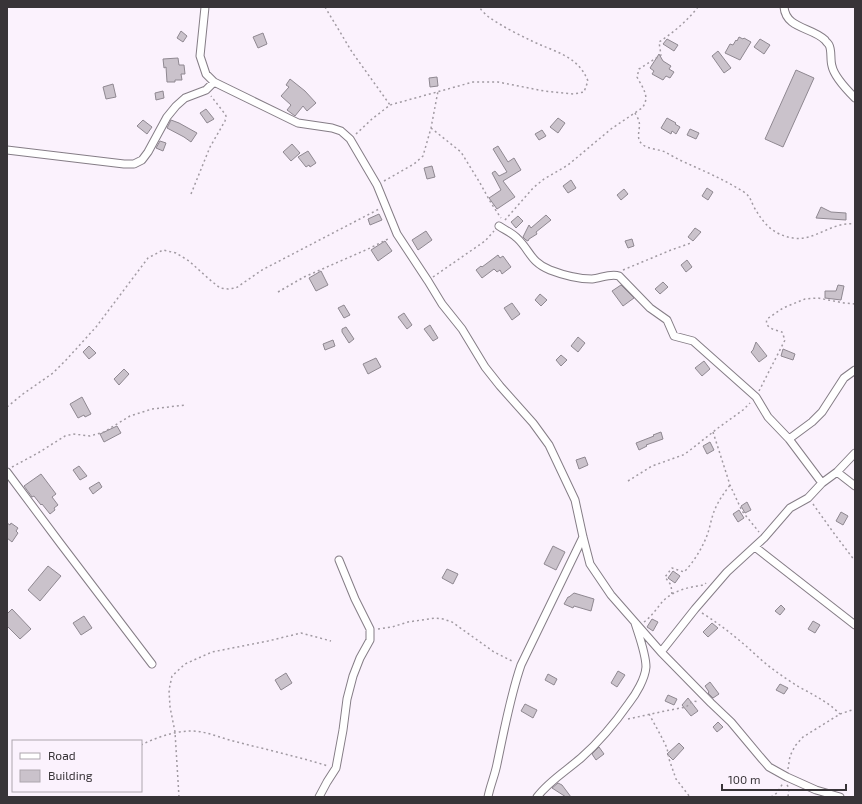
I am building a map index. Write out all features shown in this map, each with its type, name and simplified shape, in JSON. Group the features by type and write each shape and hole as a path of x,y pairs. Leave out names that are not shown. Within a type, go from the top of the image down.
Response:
{"street":[{"path":"205,7 200,56 206,74 214,82 298,123 332,128 341,131 350,140 377,185 397,234 442,304 462,329 485,367 533,423 549,445 575,500 590,564 611,595 661,652 731,722 769,767 785,780 840,797"},
{"path":"784,7 787,18 794,24 820,35 830,45 832,67 843,85 855,98"},
{"path":"7,150 134,164 142,160 148,152 167,117 176,106 185,98 206,90 214,82"},
{"path":"499,226 517,237 539,265 549,270 577,278 592,279 614,274 619,276 650,308 667,320 674,336 693,341 756,397 768,417 789,439 822,483"},
{"path":"789,439 804,429 822,412 844,378 855,370"},
{"path":"661,652 727,572 764,538 790,508 808,498 822,483 837,472 855,453"},
{"path":"7,471 152,664"},
{"path":"837,472 855,486"},
{"path":"488,797 495,773 514,685 521,665 583,537"},
{"path":"755,547 855,625"},
{"path":"319,797 336,768 347,699 353,676 360,658 370,640 370,629 355,599 339,560"},
{"path":"538,797 546,787 597,743 616,721 635,695 646,668 637,623"}],"path":[{"path":"324,7 352,52 390,105"},
{"path":"350,140 372,119 390,105 473,82 498,82 544,91 574,94 584,92 588,81 585,73 576,62 561,53 530,40 488,17 479,7"},
{"path":"431,128 461,152 503,221 533,188 544,179 568,165 611,129 642,108 646,97 645,91 637,77 639,69 661,55 659,42 688,19 698,7"},
{"path":"191,194 210,147 225,121 226,116 206,90"},
{"path":"377,185 414,164 423,156 431,128 438,91"},
{"path":"634,113 639,122 640,129 638,136 643,146 665,152 718,177 745,193 749,197 762,220 770,229 793,238 803,238 812,236 832,227 855,224"},
{"path":"7,407 53,373 67,359 96,327 148,258 163,250 176,253 189,261 220,288 228,290 236,288 262,270 386,206"},
{"path":"428,281 485,241 499,226"},
{"path":"278,292 304,277 368,250 397,234"},
{"path":"614,274 659,254 691,243"},
{"path":"628,481 652,466 683,455 743,410 756,397 784,340 782,332 766,325 767,319 783,308 805,299 818,298 855,304"},
{"path":"7,471 65,436 73,434 90,436 104,432 130,416 152,409 185,405"},
{"path":"713,432 730,485 742,512 764,538"},
{"path":"672,594 671,585 665,577 672,568 684,572 689,567 707,537 715,508 730,485"},
{"path":"808,498 855,560"},
{"path":"637,623 648,619 664,600 672,594 684,588 704,585 709,582"},
{"path":"696,609 746,646 773,670 834,707 840,714"},
{"path":"370,629 392,627 408,622 435,618 443,619 452,622 494,652 521,665"},
{"path":"179,797 176,732 170,707 169,690 172,676 185,664 212,652 301,633 331,641"},
{"path":"616,721 686,707 693,702 711,703"},
{"path":"771,797 777,793 785,780 790,756 795,746 804,737 840,714 855,709"},
{"path":"649,714 667,748 676,779 690,797"},
{"path":"142,744 176,732 190,730 304,758 336,768"}],"building":[{"path":"181,31 187,36 183,42 177,38"},
{"path":"263,33 267,44 258,48 253,37"},
{"path":"739,37 751,42 740,60 725,53 730,44 733,45"},
{"path":"667,39 678,45 674,51 663,44"},
{"path":"760,39 770,45 764,54 754,47"},
{"path":"718,51 731,68 724,73 712,56"},
{"path":"659,54 663,61 671,66 669,69 674,72 670,78 666,76 663,80 652,74 654,71 650,68"},
{"path":"178,58 179,65 184,65 185,74 181,74 182,80 167,82 166,67 164,68 163,59"},
{"path":"796,70 814,78 783,147 765,139"},
{"path":"437,77 438,86 430,87 429,78"},
{"path":"290,79 305,91 316,103 307,111 303,106 295,116 287,110 291,105 281,96 289,87 286,85"},
{"path":"113,84 116,97 106,99 103,87"},
{"path":"163,91 164,98 156,100 155,93"},
{"path":"206,109 214,119 207,123 200,113"},
{"path":"558,118 565,123 558,133 550,127"},
{"path":"667,118 680,127 676,134 672,131 671,134 661,128"},
{"path":"143,120 152,127 147,134 137,126"},
{"path":"171,120 197,133 191,142 167,128"},
{"path":"690,129 699,133 696,139 687,135"},
{"path":"542,130 546,136 539,140 535,134"},
{"path":"160,141 166,143 163,151 156,148"},
{"path":"292,144 300,153 291,161 283,152"},
{"path":"498,146 508,162 514,158 521,170 503,181 515,197 497,209 489,198 501,190 492,173 495,171 499,176 507,172 493,149"},
{"path":"308,151 316,163 310,167 309,165 306,167 298,157"},
{"path":"432,166 435,177 427,179 424,168"},
{"path":"571,180 576,188 568,193 563,186"},
{"path":"707,188 713,192 708,200 702,196"},
{"path":"624,189 628,194 621,200 617,195"},
{"path":"821,207 831,212 846,213 846,220 816,218"},
{"path":"379,214 382,220 370,225 368,219"},
{"path":"546,215 551,220 536,232 537,234 528,241 526,240 523,237 529,225 531,228"},
{"path":"518,216 523,221 516,228 511,222"},
{"path":"695,228 701,232 693,241 688,237"},
{"path":"426,231 432,240 418,250 412,240"},
{"path":"632,239 634,246 628,248 625,241"},
{"path":"385,241 392,251 378,261 371,250"},
{"path":"498,255 500,258 503,256 511,267 502,274 500,270 497,272 494,269 482,278 476,270"},
{"path":"687,260 692,267 686,272 681,265"},
{"path":"321,271 328,285 316,291 309,278"},
{"path":"663,282 668,287 660,294 655,289"},
{"path":"621,285 634,298 623,306 612,291"},
{"path":"838,285 844,286 841,300 825,298 825,291 836,291"},
{"path":"540,294 547,300 541,306 535,300"},
{"path":"512,303 520,314 512,320 504,308"},
{"path":"344,305 350,315 344,318 338,308"},
{"path":"404,313 412,325 407,329 398,317"},
{"path":"430,325 438,338 433,341 424,329"},
{"path":"346,327 354,339 349,343 342,332 342,329"},
{"path":"578,337 585,343 578,352 571,346"},
{"path":"333,340 335,346 325,350 323,344"},
{"path":"756,342 767,356 759,362 751,352"},
{"path":"89,346 96,353 89,359 83,352"},
{"path":"783,349 795,354 793,360 781,356"},
{"path":"561,355 567,360 561,366 556,360"},
{"path":"376,358 381,367 368,374 363,364"},
{"path":"704,361 710,369 702,376 695,368"},
{"path":"124,369 129,374 119,385 114,379"},
{"path":"82,397 91,414 78,418 70,404"},
{"path":"117,426 121,433 104,442 100,434"},
{"path":"661,432 663,439 646,445 647,446 639,450 636,443"},
{"path":"710,442 714,450 707,454 703,446"},
{"path":"585,457 588,465 579,469 576,460"},
{"path":"79,466 87,476 80,480 73,470"},
{"path":"41,474 56,494 52,497 58,505 50,514 34,496 32,497 24,486"},
{"path":"99,482 102,487 93,494 89,488"},
{"path":"747,502 751,510 745,513 741,506"},
{"path":"739,510 744,518 738,522 733,514"},
{"path":"841,512 848,516 843,525 836,521"},
{"path":"7,523 10,525 11,523 18,528 16,531 18,533 12,542 7,538"},
{"path":"553,546 565,552 556,570 544,564"},
{"path":"48,566 61,576 40,601 28,590"},
{"path":"447,569 458,574 453,584 442,578"},
{"path":"673,571 680,576 675,583 668,578"},
{"path":"574,593 594,599 591,611 574,606 573,608 564,604 568,597"},
{"path":"781,605 785,609 780,615 775,611"},
{"path":"12,609 31,629 20,639 7,626 7,614"},
{"path":"84,616 92,628 81,635 73,623"},
{"path":"652,619 658,622 653,631 647,627"},
{"path":"813,621 820,625 815,633 808,629"},
{"path":"712,623 718,628 708,637 703,632"},
{"path":"618,671 625,675 617,687 611,683"},
{"path":"286,673 292,683 281,690 275,680"},
{"path":"548,674 557,679 554,685 545,680"},
{"path":"710,682 719,694 713,698 708,693 709,692 705,686"},
{"path":"780,684 788,688 784,694 776,690"},
{"path":"668,695 677,699 674,705 665,701"},
{"path":"688,698 698,711 691,716 682,705"},
{"path":"525,704 537,710 533,718 521,711"},
{"path":"718,722 723,727 717,732 713,727"},
{"path":"679,743 684,748 673,760 667,754"},
{"path":"599,747 604,754 596,760 592,754"},
{"path":"558,783 562,785 571,797 566,797 552,788"}]}
